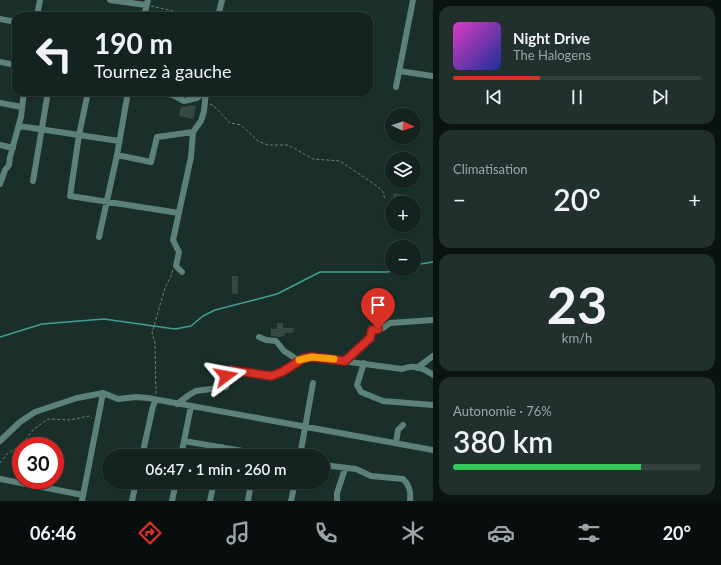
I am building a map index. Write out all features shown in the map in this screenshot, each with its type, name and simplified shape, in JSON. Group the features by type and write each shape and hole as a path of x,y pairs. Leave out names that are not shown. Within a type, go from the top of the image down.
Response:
{"street":[{"path":"38,12 40,0"},
{"path":"110,0 147,3"},
{"path":"219,12 222,0"},
{"path":"396,87 413,0"},
{"path":"0,19 12,21"},
{"path":"0,62 12,64"},
{"path":"399,71 433,76"},
{"path":"0,184 5,170 9,165 12,148 19,126 23,96"},
{"path":"33,182 47,96"},
{"path":"87,96 79,135 70,196 106,203 179,213"},
{"path":"99,237 117,156 127,96"},
{"path":"175,96 184,101 200,96"},
{"path":"182,272 176,266 179,252 173,240 191,157 193,132 201,121 205,96"},
{"path":"0,103 22,107"},
{"path":"19,126 119,141"},
{"path":"117,156 151,162 157,137 193,132"},
{"path":"0,145 12,148"},
{"path":"345,361 367,341 373,330 383,328 390,324 433,320"},
{"path":"260,337 266,340 276,341 284,352 298,360"},
{"path":"417,368 433,356"},
{"path":"177,404 188,395 196,391 226,387 227,373 229,370 271,376 282,372 298,360 312,357 402,369 408,366 424,369 433,375"},
{"path":"364,363 357,385 359,391 362,393 383,401 433,406"},
{"path":"301,449 314,383"},
{"path":"0,479 83,498 103,393"},
{"path":"0,441 27,416 40,409 77,398 103,393 118,399 136,397 156,400 433,450"},
{"path":"144,449 153,406 156,400"},
{"path":"182,449 191,406"},
{"path":"396,443 398,430 403,425"},
{"path":"184,441 230,449"},
{"path":"330,466 356,469 371,476 402,479 408,485 411,493 410,501"},
{"path":"337,501 337,493 345,469"},
{"path":"132,501 135,489"},
{"path":"172,501 175,489"},
{"path":"210,501 213,489"},
{"path":"248,501 250,489"},
{"path":"291,501 294,489"}],"path":[{"path":"147,3 180,12"},
{"path":"205,103 215,107 230,123 241,125 258,142 268,145 288,145 313,159 340,161 377,186 385,199"},
{"path":"156,400 155,342 152,333 165,288 173,268 176,266"},
{"path":"0,463 7,454 20,445 34,429 48,419 70,420 90,416 97,421"}],"building":[{"path":"188,105 196,106 193,119 179,116 181,106 187,107"},
{"path":"394,193 403,195 403,196 393,196"},
{"path":"232,276 238,276 238,294 232,294"},
{"path":"277,323 283,323 283,328 294,328 293,333 285,333 285,336 278,337 271,336 271,329 277,329"}],"waterway":[{"path":"421,264 433,262"},
{"path":"0,337 42,324 104,319 175,329 191,326 203,316 215,310 277,294 320,272 385,272"}],"slow traffic":[{"path":"299,360 312,357 334,359"}],"route":[{"path":"226,376 229,370 236,370 263,376 276,375 298,360 307,357 331,358 345,361 370,338 372,335 372,330 378,329"}]}
